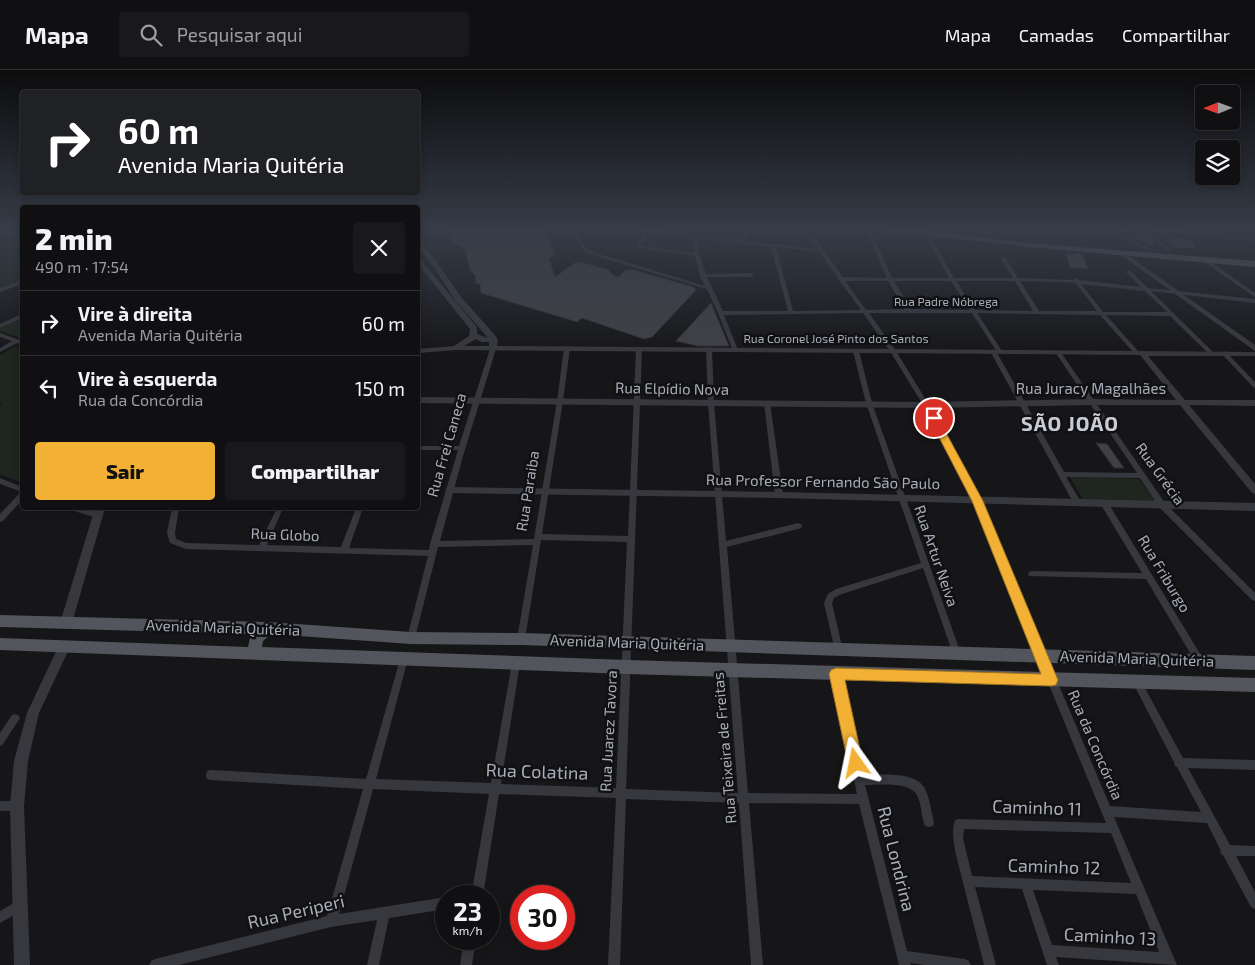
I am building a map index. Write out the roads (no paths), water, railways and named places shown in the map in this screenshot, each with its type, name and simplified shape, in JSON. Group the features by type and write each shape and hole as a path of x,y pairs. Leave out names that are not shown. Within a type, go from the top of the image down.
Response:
{"main road":[{"name":"Avenida Maria Quitéria","path":"0,621 268,628 411,638 521,639 1255,663"},
{"path":"259,654 255,649 256,638 268,628"},
{"name":"Avenida Maria Quitéria","path":"0,644 836,674 1255,685"}],"street":[{"path":"426,271 474,329 474,335 456,348"},
{"path":"440,271 458,298 493,338 520,348"},
{"path":"651,271 708,288"},
{"path":"701,271 721,313 735,350"},
{"path":"780,271 791,312"},
{"name":"Rua da Concórdia","path":"835,271 893,351 926,405 977,501 1170,962"},
{"path":"887,271 909,311"},
{"path":"948,271 974,312 996,352 1020,403 1077,502"},
{"path":"1010,271 1037,312"},
{"path":"1146,271 1255,349"},
{"path":"1220,271 1255,295"},
{"path":"1129,272 1210,352"},
{"path":"703,276 751,275"},
{"path":"840,278 1076,280 1255,301"},
{"path":"1076,280 1101,313 1185,403 1255,491"},
{"path":"0,290 20,283"},
{"name":"Rua Padre Nóbrega","path":"721,313 909,311 1172,314"},
{"path":"0,326 20,317"},
{"path":"0,335 19,342"},
{"path":"474,335 484,340 493,338"},
{"path":"493,338 493,349"},
{"path":"0,350 19,342"},
{"name":"Rua Coronel José Pinto dos Santos","path":"420,350 567,348 1210,352 1255,354"},
{"name":"Rua Paraiba","path":"521,639 567,348"},
{"name":"Rua Frei Caneca","path":"411,638 434,544 475,400 493,349"},
{"name":"Rua Juarez Tavora","path":"614,965 639,349"},
{"name":"Rua Teixeira de Freitas","path":"709,349 711,403 757,965"},
{"name":"Rua Artur Neiva","path":"856,351 869,403 957,654"},
{"name":"Rua Grécia","path":"1058,352 1162,505 1255,598"},
{"path":"1224,353 1255,386"},
{"name":"Rua Elpídio Nova","path":"420,400 926,405"},
{"name":"Rua Juracy Magalhães","path":"926,405 1093,402 1255,403"},
{"path":"767,403 779,495"},
{"path":"420,448 462,448"},
{"path":"1062,474 1143,476"},
{"path":"0,481 20,489"},
{"name":"Rua Professor Fernando São Paulo","path":"450,490 779,495 1255,506"},
{"path":"0,519 20,498"},
{"name":"Rua Friburgo","path":"1104,503 1199,660"},
{"name":"Rua Globo","path":"176,510 171,533 173,540 178,544 186,546 432,553"},
{"path":"262,548 279,510"},
{"path":"344,550 359,510"},
{"path":"66,623 98,512"},
{"path":"723,545 798,526"},
{"path":"434,544 632,539"},
{"path":"839,650 828,603 831,596 836,592 924,564"},
{"path":"1032,574 1148,576"},
{"path":"22,965 17,806 21,761 33,714 64,647"},
{"path":"331,920 404,659"},
{"path":"478,885 516,663"},
{"name":"Rua Londrina","path":"836,674 863,799 904,961"},
{"path":"1136,682 1255,904"},
{"path":"0,741 15,718"},
{"path":"1179,763 1255,765"},
{"name":"Rua Colatina","path":"211,776 744,798 863,799"},
{"path":"860,780 912,783 920,792 929,822"},
{"path":"0,806 17,806"},
{"path":"1107,811 1209,818"},
{"name":"Caminho 11","path":"968,881 958,838 959,824 1114,828"},
{"path":"1225,850 1255,850"},
{"path":"968,881 990,965"},
{"name":"Caminho 12","path":"968,881 1138,889"},
{"path":"1026,884 1053,965"},
{"name":"Rua Periperi","path":"155,965 331,920 435,905"},
{"path":"0,918 19,906"},
{"path":"373,965 384,913"},
{"path":"466,965 468,950"},
{"name":"Caminho 13","path":"1048,951 1170,962"},
{"path":"904,961 965,965"}],"district":[{"name":"SÃO JOÃO","path":"1070,424"}]}
